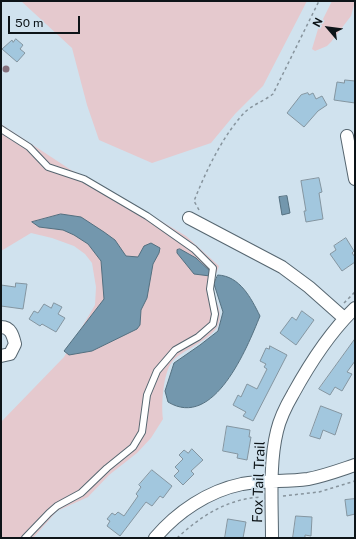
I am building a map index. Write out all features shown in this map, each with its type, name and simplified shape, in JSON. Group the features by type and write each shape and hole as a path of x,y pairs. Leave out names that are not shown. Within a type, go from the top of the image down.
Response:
{"street":[{"path":"347,136 355,179"},
{"path":"189,218 282,266 309,287 344,318"},
{"name":"Fox Tail Trail","path":"272,538 273,480 277,430 283,412 309,364 344,318 355,308"},
{"path":"1,327 5,327 12,333 15,344 10,354 1,356"},
{"path":"155,538 181,513 199,500 241,484 273,480 308,479 355,465"}],"lane":[{"path":"1,129 29,147 48,167 84,179 147,216 194,249 213,268 210,289 215,314 213,324 198,338 175,350 157,371 148,391 142,432 133,447 81,493 53,510 25,538"}],"path":[{"path":"200,212 194,201 202,182 226,137 245,111 264,101 273,94 319,1"},
{"path":"343,303 355,292"}],"shaded area":[{"path":"21,1 307,1 263,86 235,114 211,143 152,163 99,140 87,105 72,48"},
{"path":"332,1 355,1 351,16 331,42 327,46 315,51 312,49 318,29"},
{"path":"1,124 71,170 94,181 186,236 219,266 212,287 219,310 220,320 214,331 209,336 182,353 172,362 169,367 163,390 163,419 151,438 137,453 109,475 88,497 57,511 33,538 1,538 1,422 64,357 95,305 96,287 92,263 85,254 74,246 52,238 31,233 1,251"}],"water":[{"path":"287,196 290,213 282,215 279,197"},
{"path":"61,214 81,217 115,240 126,256 138,257 144,246 151,243 160,248 153,264 147,298 141,310 140,325 137,329 92,351 69,355 64,351 104,299 101,261 88,244 63,230 39,227 32,222"},
{"path":"180,249 196,258 211,272 210,276 194,274 177,253 177,250"},
{"path":"218,275 233,279 239,284 249,295 260,316 247,347 226,382 214,396 200,405 185,408 168,402 165,391 174,363 218,331 223,312 214,284"}],"building":[{"path":"16,39 23,45 20,49 25,53 17,62 2,49 12,40 13,42"},
{"path":"345,80 355,81 355,103 334,100 337,82 344,83"},
{"path":"308,93 309,95 313,93 316,99 322,96 327,105 318,111 304,127 287,113 301,95"},
{"path":"319,178 322,192 319,193 323,219 306,222 304,211 306,211 301,181"},
{"path":"346,238 354,251 352,253 355,257 355,262 342,271 330,254 336,250 334,246"},
{"path":"16,283 27,284 23,309 1,306 1,285 15,287"},
{"path":"54,303 62,307 58,314 65,318 56,332 42,324 40,326 29,319 34,311 38,313 44,304 51,308"},
{"path":"302,311 314,320 296,345 280,333 292,317 296,320"},
{"path":"355,339 355,361 347,372 352,374 342,391 335,387 330,395 319,389"},
{"path":"270,346 287,355 253,421 243,416 246,412 233,405 238,395 241,397 247,384 257,389 267,369 264,367 266,364 260,361 266,348 269,349"},
{"path":"321,406 342,414 335,435 323,430 320,439 310,436"},
{"path":"227,426 250,430 249,437 251,437 247,460 237,458 238,454 223,451"},
{"path":"192,449 203,460 191,471 194,474 183,485 174,476 179,471 175,467 183,459 179,455 184,450 188,453"},
{"path":"152,470 172,486 163,498 160,496 152,506 146,502 120,536 107,526 110,521 107,519 112,513 115,515 118,512 124,516 138,496 136,494 141,487 139,485"},
{"path":"355,499 355,514 347,516 345,500"},
{"path":"296,516 312,517 311,536 305,535 305,538 293,538"},
{"path":"228,519 246,522 243,538 225,538"}]}
